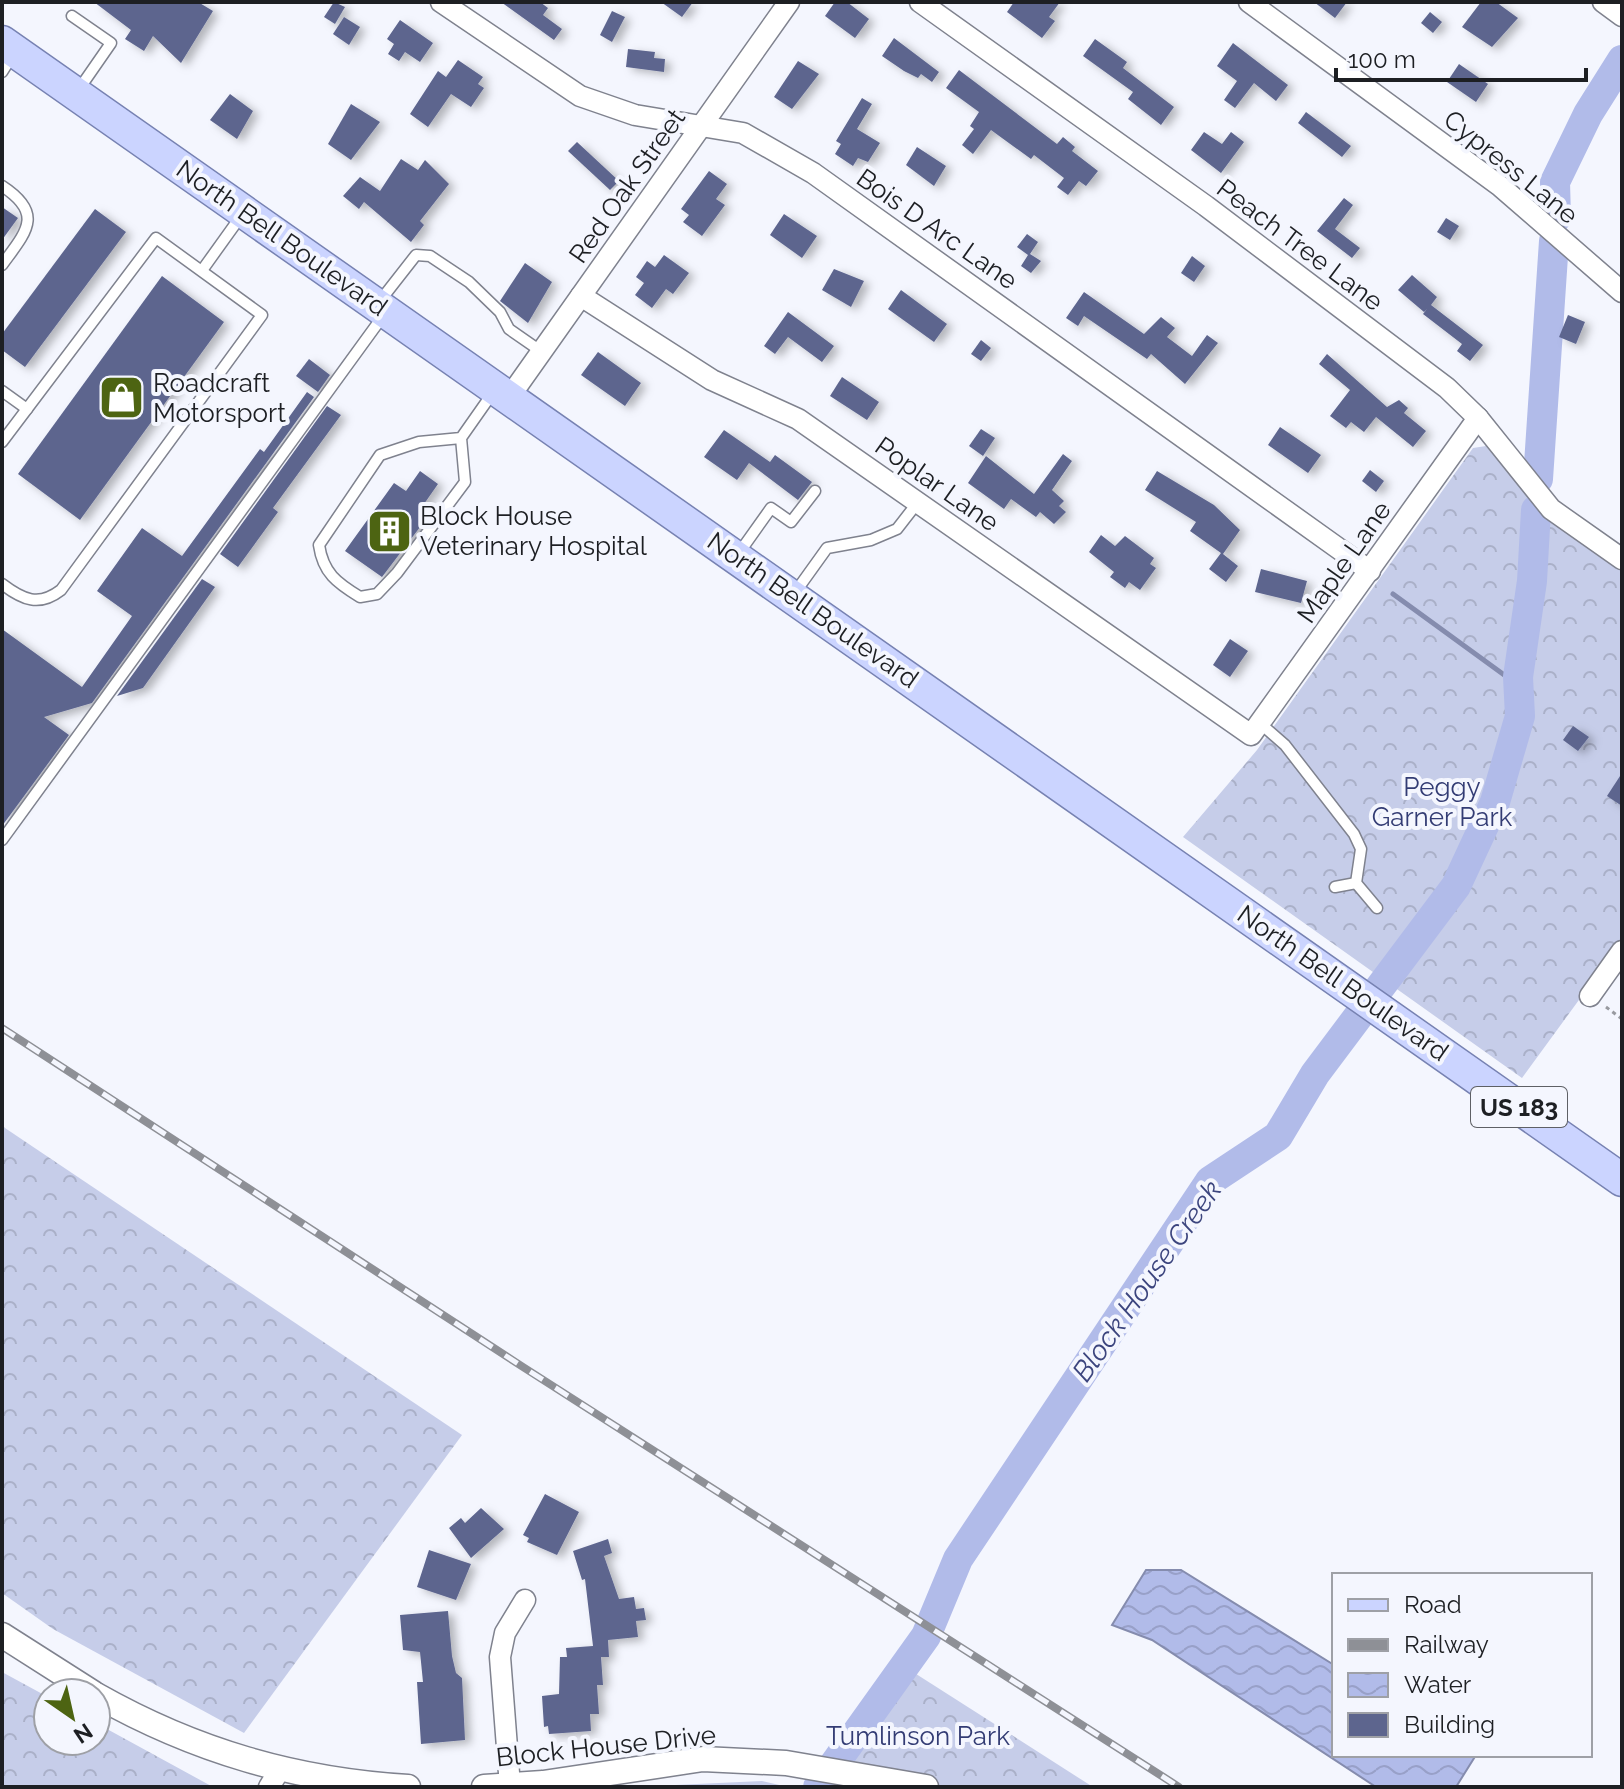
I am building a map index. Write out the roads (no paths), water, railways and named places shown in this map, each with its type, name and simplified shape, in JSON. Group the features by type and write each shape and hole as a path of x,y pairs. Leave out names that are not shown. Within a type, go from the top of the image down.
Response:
{"main road":[{"name":"North Bell Boulevard","path":"7,55 76,94 244,211 1622,1180"}],"street":[{"name":"Red Oak Street","path":"501,394 542,352 789,2"},
{"name":"Peach Tree Lane","path":"920,2 1206,206 1447,388 1478,418 1551,509 1622,559"},
{"name":"Cypress Lane","path":"1249,2 1500,186 1622,292"},
{"path":"1603,2 1622,16"},
{"name":"Bois D Arc Lane","path":"449,4 580,96 635,115 702,123 743,133 813,173 1370,571"},
{"name":"Poplar Lane","path":"581,296 712,380 798,419 1256,729"},
{"name":"Maple Lane","path":"1256,729 1478,418"},
{"path":"1590,996 1622,951"},
{"path":"510,1786 500,1657 505,1633 525,1600"},
{"path":"2,1635 67,1677"},
{"path":"112,1703 274,1779 408,1787"},
{"name":"Block House Drive","path":"484,1787 703,1759 786,1763 926,1787"}],"lane":[{"path":"72,16 111,43 76,94"},
{"path":"2,186 17,196 26,208 28,219 26,231 2,265"},
{"path":"203,269 244,211"},
{"path":"2,442 156,238 203,269 262,315 61,590 41,602 32,602 2,584"},
{"path":"2,840 382,308 416,255 430,256 469,282 500,312 509,329 542,352"},
{"path":"2,391 27,409"},
{"path":"461,438 465,482 397,573 377,594 360,597 334,580 321,563 319,545 380,455 419,442 461,438 501,394"},
{"path":"736,556 771,508 791,522 815,491"},
{"path":"792,595 827,548 871,540 897,529 918,502"},
{"path":"1256,729 1285,745 1354,834 1361,849 1356,883 1377,908"},
{"path":"1335,887 1356,883"}],"water":[{"path":"1146,1570 1181,1570 1332,1664 1332,1757 1475,1757 1456,1787 1376,1787 1152,1640 1112,1625"}],"waterway":[{"name":"Block House Creek","path":"1556,218 1555,182 1588,114 1622,60"},
{"name":"Block House Creek","path":"1538,479 1554,241"},
{"name":"Block House Creek","path":"818,1787 926,1636 958,1559 1210,1181 1278,1136 1315,1074 1456,886 1495,802 1520,716 1518,677 1532,581 1536,510"},
{"path":"1393,594 1518,685"}],"railway":[{"path":"2,1028 523,1367 1179,1787"}],"place":[{"name":"Roadcraft Motorsport","path":"122,398"},
{"name":"Block House Veterinary Hospital","path":"389,531"}],"park label":[{"name":"Peggy Garner Park","path":"1442,802"},
{"name":"Tumlinson Park","path":"918,1736"}]}
